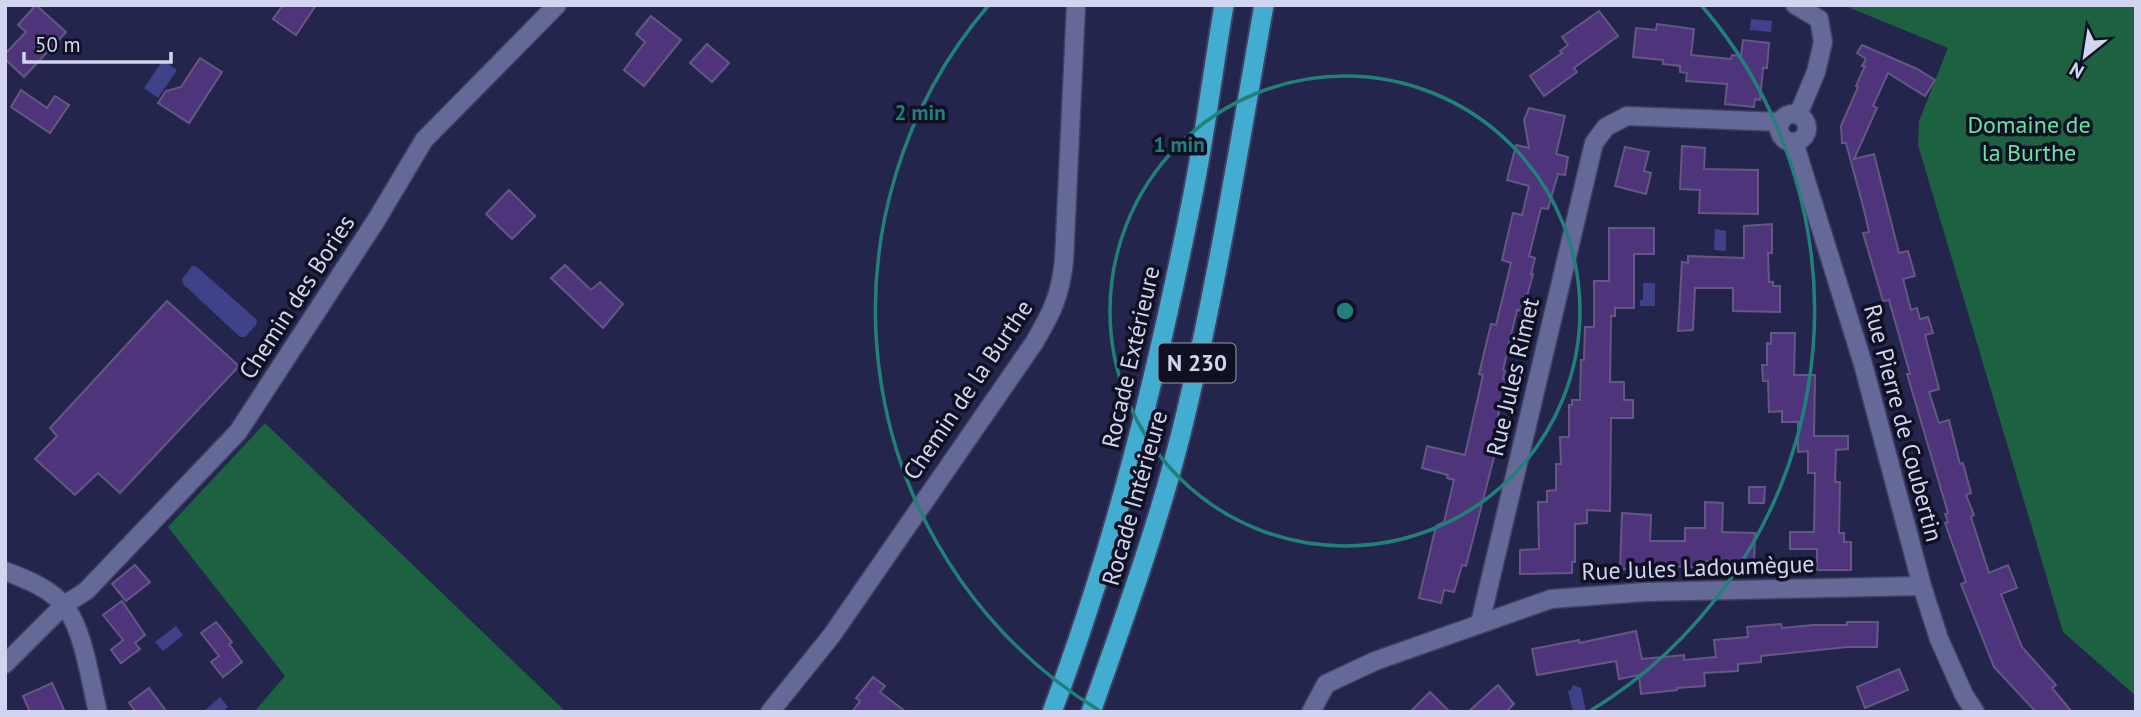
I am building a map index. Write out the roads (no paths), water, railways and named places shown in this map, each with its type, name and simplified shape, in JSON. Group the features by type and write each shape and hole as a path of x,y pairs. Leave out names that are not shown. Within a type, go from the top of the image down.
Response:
{"highway":[{"name":"Rocade Extérieure","path":"1052,712 1108,544 1146,409 1192,197 1224,5"},
{"name":"Rocade Intérieure","path":"1091,712 1146,556 1186,414 1225,228 1264,5"},
{"path":"1045,712 1068,668"}],"street":[{"name":"Chemin des Bories","path":"5,664 64,605 86,591 238,432 377,219 424,140 557,5"},
{"name":"Chemin de la Burthe","path":"770,712 832,635 1034,343 1050,315 1061,288 1076,5"},
{"path":"1795,5 1819,19 1823,42 1816,72 1798,115"},
{"path":"1788,115 1798,115 1805,121 1807,130 1803,138 1794,142 1782,136 1781,122 1788,115"},
{"name":"Rue Jules Rimet","path":"1480,623 1594,143 1606,127 1627,116 1781,122"},
{"name":"Rue Pierre de Coubertin","path":"1794,142 1863,363 1939,639 1964,695 1975,712"},
{"path":"5,571 32,581 64,605 77,626 98,712"},
{"name":"Rue Jules Ladoumègue","path":"1480,623 1551,598 1645,592 1923,586"},
{"path":"1311,712 1326,684 1375,661 1480,623"}],"park label":[{"name":"Domaine de la Burthe","path":"2029,139"}]}
